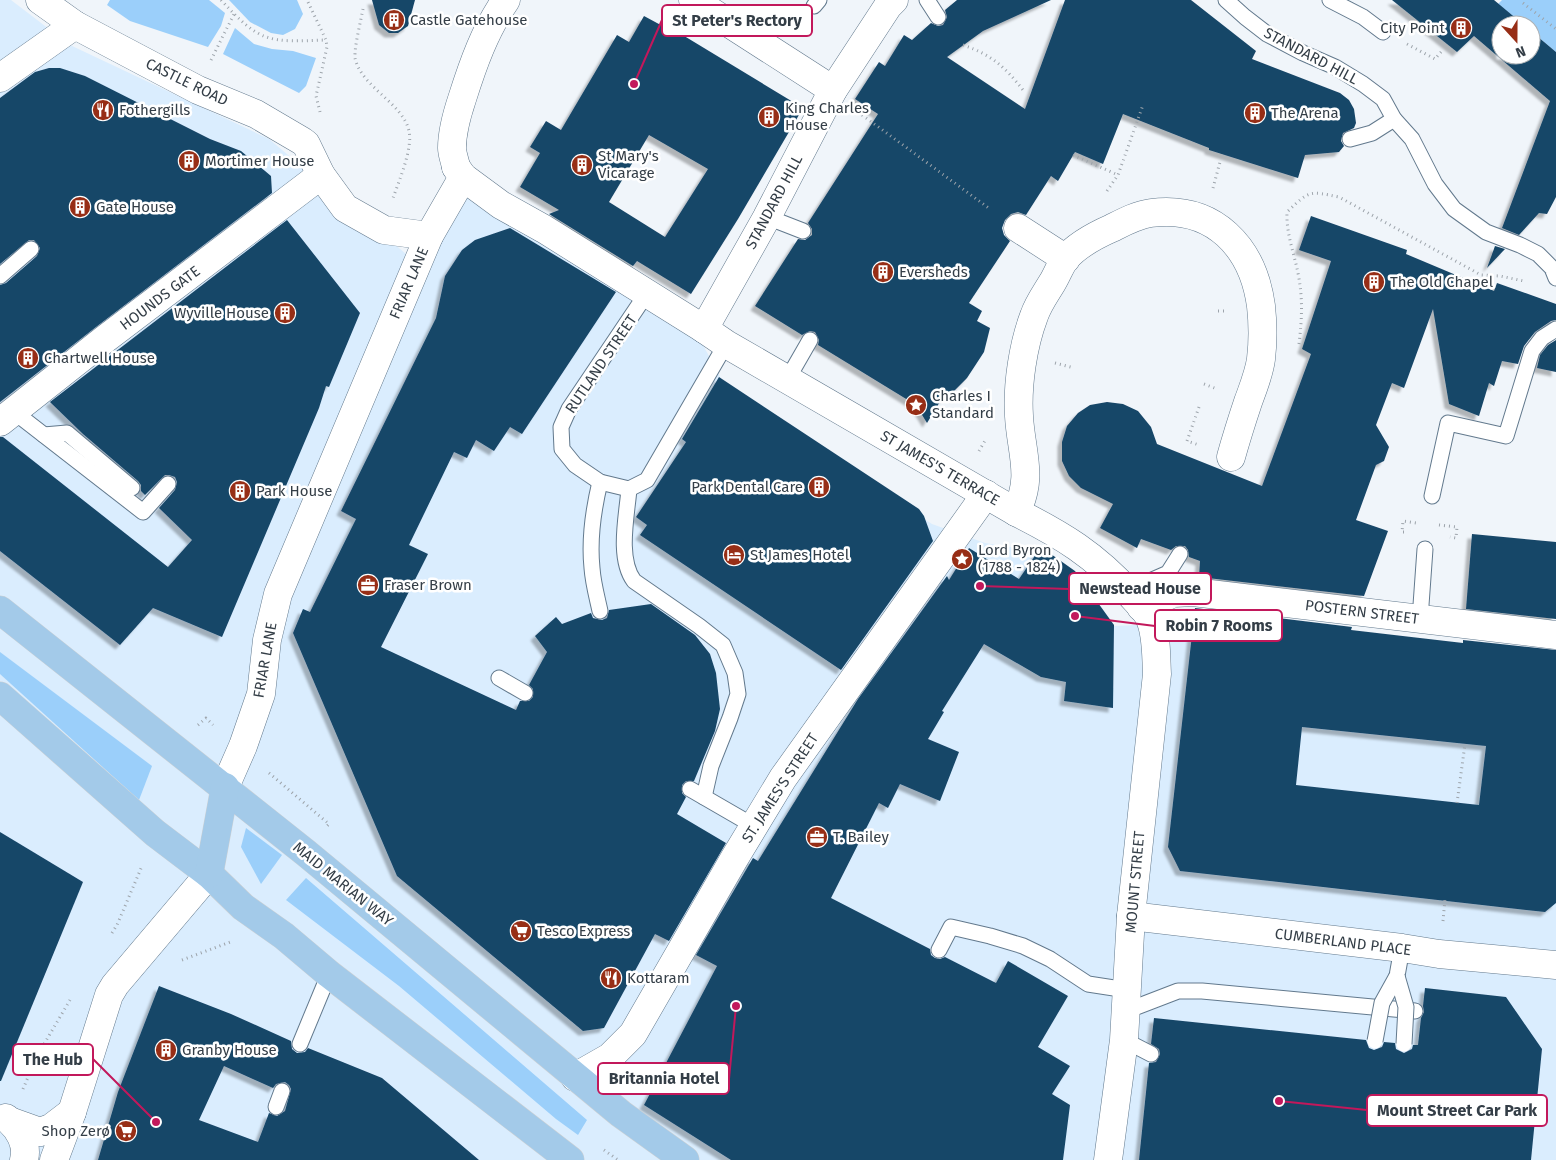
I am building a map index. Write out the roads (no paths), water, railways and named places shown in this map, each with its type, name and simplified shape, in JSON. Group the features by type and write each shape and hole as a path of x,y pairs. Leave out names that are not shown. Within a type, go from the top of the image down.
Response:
{"main road":[{"name":"MAID MARIAN WAY","path":"0,610 225,787 621,1114 685,1160"},
{"path":"0,696 155,833 209,874 243,907 284,936 329,974 570,1160"},
{"name":"FRIAR LANE","path":"209,874 225,787"}],"street":[{"name":"CASTLE ROAD","path":"40,0 75,25 198,90 256,114 302,141 306,144 321,176 345,208 384,230 429,236"},
{"path":"506,0 496,14 481,44 456,119 452,150 460,172 501,205 544,229 715,336"},
{"path":"693,0 833,90"},
{"name":"STANDARD HILL","path":"715,336 767,217 833,90 888,6 894,0"},
{"path":"0,78 75,25"},
{"name":"FRIAR LANE","path":"225,787 261,694 267,640 278,594 429,236 460,172"},
{"name":"HOUNDS GATE","path":"7,417 321,176"},
{"path":"1016,512 1024,497 1026,467 1019,415 1021,372 1025,345 1034,314 1066,259 1092,237 1129,220 1150,213 1174,212 1203,220 1228,235 1245,254 1255,275 1261,306 1263,334 1261,359 1257,378 1231,457"},
{"path":"1018,228 1066,259"},
{"name":"ST JAMES'S TERRACE","path":"715,336 787,380 1016,512 1053,531 1090,555 1151,604"},
{"name":"ST. JAMES'S STREET","path":"575,1077 610,1057 633,1034 729,867 783,778 986,494"},
{"name":"POSTERN STREET","path":"1151,604 1174,593 1193,592 1556,636"},
{"name":"MOUNT STREET","path":"1108,1160 1124,1040 1131,916 1156,674 1155,644 1150,618 1151,604"},
{"name":"FRIAR LANE","path":"54,1160 72,1112 109,995 115,985 209,874"},
{"name":"CUMBERLAND PLACE","path":"1131,916 1402,948 1438,954 1556,965"},
{"path":"6,1118 40,1132 51,1128 72,1112"},
{"path":"6,1118 21,1136 25,1146 24,1160"}],"lane":[{"path":"927,0 938,17"},
{"name":"STANDARD HILL","path":"1226,0 1267,34 1335,67 1383,98 1394,119 1412,138 1435,184 1454,209 1486,232 1538,254 1552,268 1556,278"},
{"path":"1330,0 1363,17 1383,32"},
{"path":"1350,139 1372,133 1394,119"},
{"path":"767,217 803,231"},
{"path":"1,274 31,248"},
{"name":"RUTLAND STREET","path":"629,488 600,482 575,466 562,449 561,427 570,409 647,293"},
{"path":"1432,496 1448,423 1506,436 1532,351 1542,338 1556,329"},
{"path":"704,797 711,766 738,694 735,673 723,645 634,581 630,576 624,556 629,488 647,480 715,336"},
{"path":"787,380 810,340"},
{"path":"7,417 44,435 143,512 168,484"},
{"path":"44,435 67,433 132,488"},
{"path":"600,482 593,513 592,568 600,611"},
{"path":"1420,619 1426,549"},
{"path":"1151,604 1152,580 1168,572 1180,554"},
{"path":"499,678 525,693"},
{"path":"690,789 754,826"},
{"path":"939,950 951,927 990,936 1023,946 1050,959 1088,984 1127,1000 1178,991 1202,991 1415,1010"},
{"path":"1376,1041 1382,1004 1397,976 1402,948"},
{"path":"300,1044 329,974"},
{"path":"1397,976 1406,1007 1404,1044"},
{"path":"1124,1040 1151,1054"},
{"path":"276,1107 282,1091"}],"place":[{"name":"Castle Gatehouse","path":"394,20"},
{"name":"City Point","path":"1461,28"},
{"name":"St Peter's Rectory","path":"634,84"},
{"name":"Fothergills","path":"103,110"},
{"name":"The Arena","path":"1255,113"},
{"name":"King Charles House","path":"769,117"},
{"name":"Mortimer House","path":"189,161"},
{"name":"St Mary's Vicarage","path":"582,165"},
{"name":"Gate House","path":"80,207"},
{"name":"Eversheds","path":"883,272"},
{"name":"The Old Chapel","path":"1374,282"},
{"name":"Wyville House","path":"285,313"},
{"name":"Chartwell House","path":"28,358"},
{"name":"Charles I Standard","path":"916,405"},
{"name":"Park Dental Care","path":"819,487"},
{"name":"Park House","path":"240,491"},
{"name":"St James Hotel","path":"734,555"},
{"name":"Lord Byron (1788 - 1824)","path":"962,559"},
{"name":"Fraser Brown","path":"368,585"},
{"name":"Newstead House","path":"980,586"},
{"name":"Robin 7 Rooms","path":"1075,616"},
{"name":"T. Bailey","path":"817,837"},
{"name":"Tesco Express","path":"521,931"},
{"name":"Kottaram","path":"611,978"},
{"name":"Britannia Hotel","path":"736,1006"},
{"name":"Granby House","path":"166,1050"},
{"name":"Mount Street Car Park","path":"1279,1101"},
{"name":"The Hub","path":"156,1122"},
{"name":"Shop Zerø","path":"126,1131"}]}
